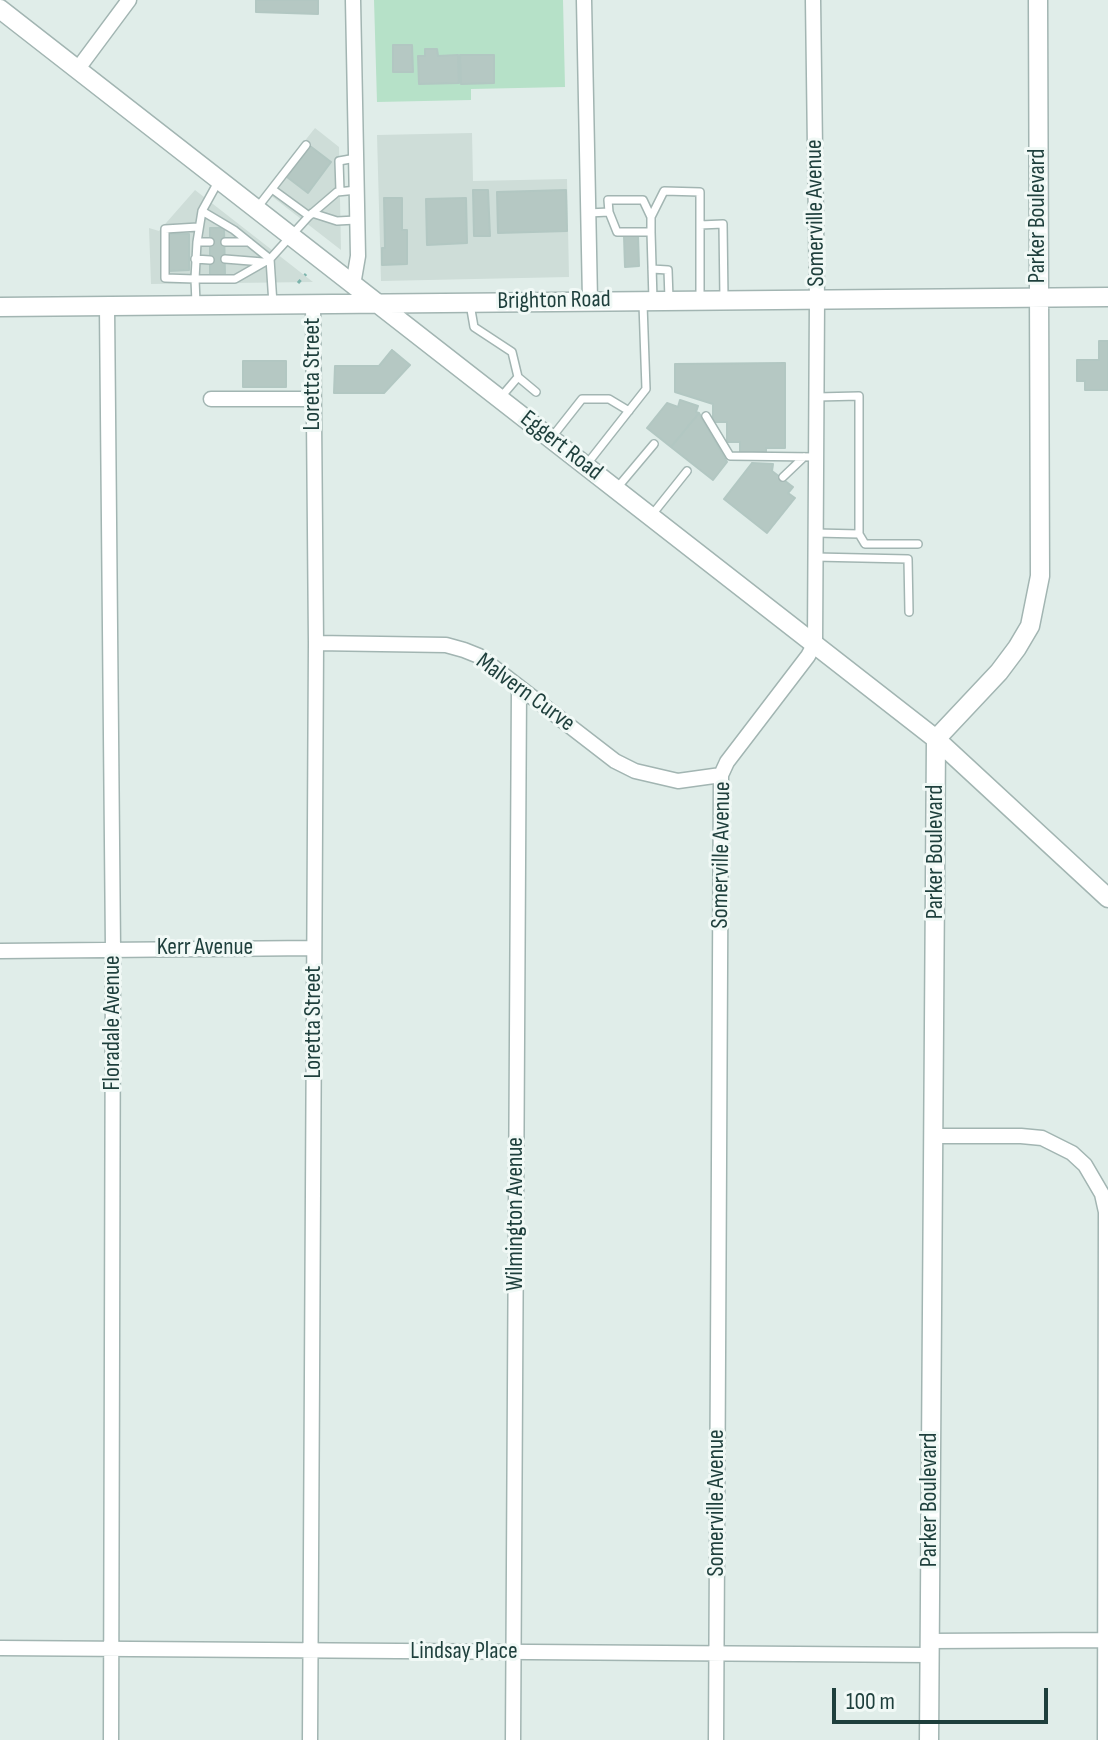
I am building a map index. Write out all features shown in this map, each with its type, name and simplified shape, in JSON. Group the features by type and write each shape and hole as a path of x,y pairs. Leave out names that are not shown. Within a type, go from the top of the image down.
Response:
{"street":[{"path":"77,70 129,0"},
{"path":"353,0 358,219 358,265 353,285"},
{"path":"584,0 590,300"},
{"name":"Somerville Avenue","path":"716,1740 721,775 727,762 815,643 816,533 810,457 817,397 813,0"},
{"name":"Parker Boulevard","path":"929,1740 936,739 999,672 1017,648 1030,626 1037,602 1040,576 1038,0"},
{"name":"Eggert Road","path":"2,15 77,70 936,739 1108,898"},
{"name":"Brighton Road","path":"0,307 1108,297"},
{"name":"Loretta Street","path":"310,1740 316,643 313,304"},
{"name":"Floradale Avenue","path":"107,307 113,949 111,1740"},
{"path":"211,399 314,399"},
{"name":"Malvern Curve","path":"316,643 455,647 479,656 615,761 635,771 678,781 721,775"},
{"name":"Wilmington Avenue","path":"513,1740 519,687"},
{"name":"Kerr Avenue","path":"0,951 314,948"},
{"path":"933,1136 1042,1138 1072,1153 1085,1165 1102,1194 1106,1212 1105,1740"},
{"name":"Lindsay Place","path":"0,1648 716,1653 1106,1640"}],"lane":[{"path":"256,210 306,145"},
{"path":"340,191 339,161 356,158"},
{"path":"196,306 198,227 202,211 219,181"},
{"path":"272,189 310,214 337,221 358,219"},
{"path":"198,227 165,229 165,278 235,279 267,260 310,214 340,191 357,190"},
{"path":"651,217 664,191 700,192 700,299"},
{"path":"586,465 646,389 655,300 651,217 643,200 608,200 617,232 651,232"},
{"path":"202,211 234,230 267,260 273,304"},
{"path":"588,213 609,212"},
{"path":"700,225 723,224 724,299"},
{"path":"197,242 210,242"},
{"path":"225,242 249,242"},
{"path":"195,259 210,260"},
{"path":"225,259 267,260"},
{"path":"652,269 668,270 655,300"},
{"path":"469,302 474,327 512,352 518,377 536,392"},
{"path":"500,399 518,377"},
{"path":"817,397 859,396 859,534 865,544 918,544"},
{"path":"551,438 582,399 609,399 629,411"},
{"path":"706,416 730,456 810,457"},
{"path":"616,489 654,444"},
{"path":"783,477 810,457"},
{"path":"651,516 687,471"},
{"path":"816,533 859,534"},
{"path":"815,557 908,559 909,612"}],"path":[{"path":"298,283 306,274"}],"shaded area":[{"path":"315,128 339,147 341,250 265,191"},
{"path":"472,133 473,181 567,179 569,277 381,281 377,135"},
{"path":"195,190 313,282 151,284 149,228 159,231"}],"green space":[{"path":"374,0 563,0 565,87 471,89 471,100 377,102"}],"building":[{"path":"256,0 318,0 318,14 256,12"},
{"path":"393,45 412,45 413,72 393,72"},
{"path":"425,49 437,49 438,56 458,55 459,83 419,84 418,56 425,56"},
{"path":"460,55 494,55 494,83 461,84"},
{"path":"310,146 331,162 308,193 287,177"},
{"path":"473,190 488,190 490,236 474,236"},
{"path":"566,190 567,231 498,233 497,192"},
{"path":"384,198 402,198 402,230 407,230 407,264 382,265 382,248 385,248"},
{"path":"466,198 467,243 427,245 426,199"},
{"path":"210,228 224,228 225,275 210,275"},
{"path":"169,234 189,234 189,270 169,271"},
{"path":"638,235 639,266 625,267 624,236"},
{"path":"1099,341 1108,341 1108,390 1085,390 1085,381 1077,381 1077,360 1099,360"},
{"path":"392,350 410,365 384,393 334,393 335,366 379,366"},
{"path":"243,361 286,361 286,387 243,387"},
{"path":"785,363 785,448 740,452 740,442 727,442 727,422 713,422 713,404 675,392 675,364"},
{"path":"680,400 698,406 696,412 699,413 671,447 647,428 667,403 678,407"},
{"path":"699,413 727,462 713,480 671,447"},
{"path":"752,463 773,464 772,471 793,487 788,493 795,498 767,533 724,499"}]}
